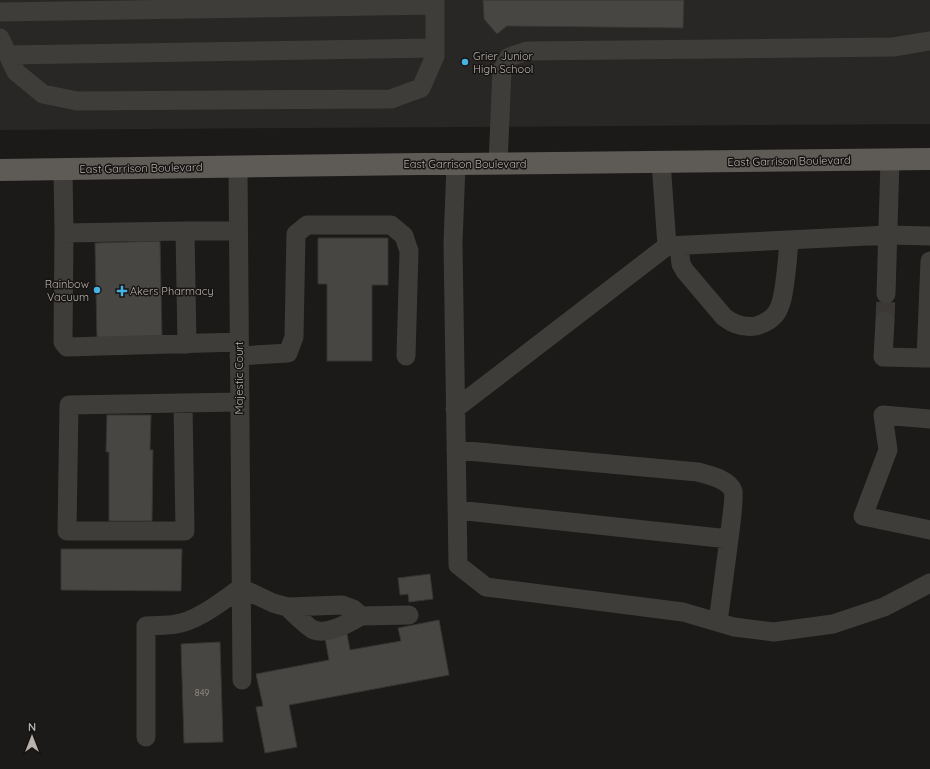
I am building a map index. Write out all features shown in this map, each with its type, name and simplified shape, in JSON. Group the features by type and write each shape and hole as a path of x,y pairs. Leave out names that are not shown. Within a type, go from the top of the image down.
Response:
{"main road":[{"name":"East Garrison Boulevard","path":"0,170 930,159"}],"street":[{"path":"0,12 435,2 435,56 421,88 391,99 77,101 43,94 16,72 0,38"},
{"path":"498,164 502,70 509,57 526,51 893,47 930,41"},
{"path":"8,55 435,48"},
{"path":"886,294 890,160"},
{"path":"662,162 673,246 685,271 729,321 740,325 752,326 763,324 773,317 780,307 784,292 789,240"},
{"path":"456,164 453,243 458,565 486,587 683,612 734,627 774,632 833,624 884,607 930,583"},
{"name":"Majestic Court","path":"238,167 242,680"},
{"path":"63,170 63,342 67,347 187,344 288,353 294,336 296,234 307,224 391,224 404,236 409,251 406,356"},
{"path":"185,231 187,344"},
{"path":"64,233 238,231"},
{"path":"456,409 673,246 888,236 930,236"},
{"path":"885,321 883,358 928,358 930,261"},
{"path":"183,403 185,531 67,531 69,405 239,402"},
{"path":"930,419 883,415 888,450 863,516 930,530"},
{"path":"456,450 698,472 716,477 729,485 734,492 718,622"},
{"path":"457,510 729,539"},
{"path":"146,736 146,626 176,625 190,621 241,588 273,603 287,607 342,604 353,609 361,616"},
{"path":"287,607 313,630 324,631 341,627 361,616 409,615"}],"shaded area":[{"name":"Grier Junior High School","path":"0,0 930,0 930,124 0,130"}],"building":[{"path":"483,0 684,0 683,28 507,26 497,34 484,19"},
{"path":"318,238 388,238 388,285 372,285 372,361 327,361 327,284 318,284"},
{"path":"160,241 162,337 97,338 95,243"},
{"path":"107,415 151,415 150,450 153,450 152,521 109,521 109,452 106,452"},
{"path":"61,549 182,549 181,591 61,590"},
{"path":"430,574 433,599 409,602 408,594 400,595 398,578"},
{"path":"439,620 449,675 289,705 297,747 265,753 256,707 263,706 256,674 329,660 325,638 347,634 350,650 401,641 398,628"},
{"path":"220,642 223,742 184,743 181,644"}],"tunnel":[{"path":"885,321 886,294"}],"place":[{"name":"Grier Junior High School","path":"465,62"},
{"name":"Rainbow Vacuum","path":"97,290"},
{"name":"Akers Pharmacy","path":"122,291"}]}
